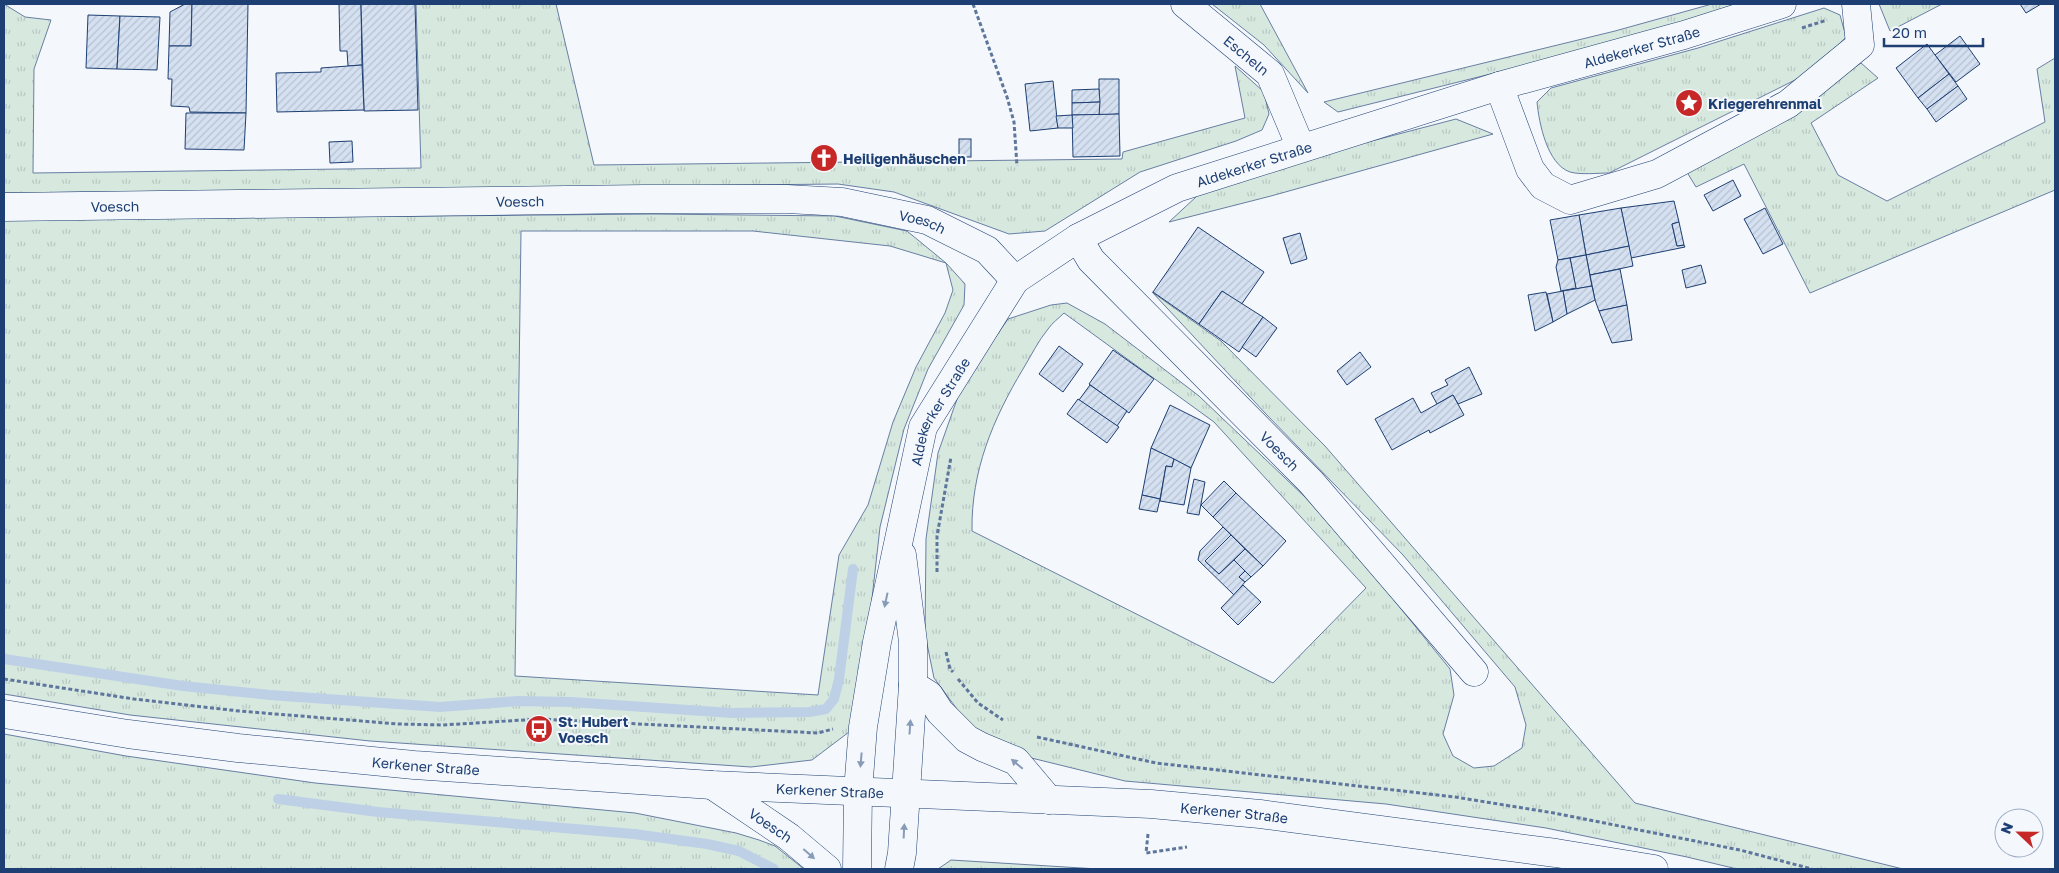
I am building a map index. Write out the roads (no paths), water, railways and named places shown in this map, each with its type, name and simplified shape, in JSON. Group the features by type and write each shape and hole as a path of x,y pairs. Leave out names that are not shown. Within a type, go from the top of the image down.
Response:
{"street":[{"name":"Escheln","path":"1184,4 1270,74 1301,148"},
{"name":"Aldekerker Straße","path":"858,791 863,727 877,642 923,428 1015,280 1078,238 1177,188 1499,86 1684,35 1782,4"},
{"path":"1499,86 1530,170 1543,186 1570,200 1657,174 1788,104 1860,45 1856,4"},
{"name":"Voesch","path":"4,207 644,199 788,199 842,202 926,220 987,250 1015,280"},
{"name":"Voesch","path":"1078,238 1091,260 1311,482 1474,672"},
{"path":"899,535 914,642 906,793 902,853 899,869"},
{"path":"913,685 929,695 940,712 967,739 1016,761 1050,800"},
{"name":"Kerkener Straße","path":"4,714 128,734 238,748 414,765 712,785 1151,804 1260,814 1556,853 1654,869"},
{"name":"Voesch","path":"712,785 789,837 826,869"},
{"path":"857,869 858,791"}],"waterway":[{"path":"4,659 183,686 270,695 440,707 518,701 571,702 732,713 809,712 826,709 834,699 839,679 853,569"},
{"path":"278,799 378,812 634,834 707,844 739,851 774,869"}],"place":[{"name":"Kriegerehrenmal","path":"1689,103"},
{"name":"Heiligenhäuschen","path":"824,158"},
{"name":"St. Hubert Voesch","path":"539,729"}]}
